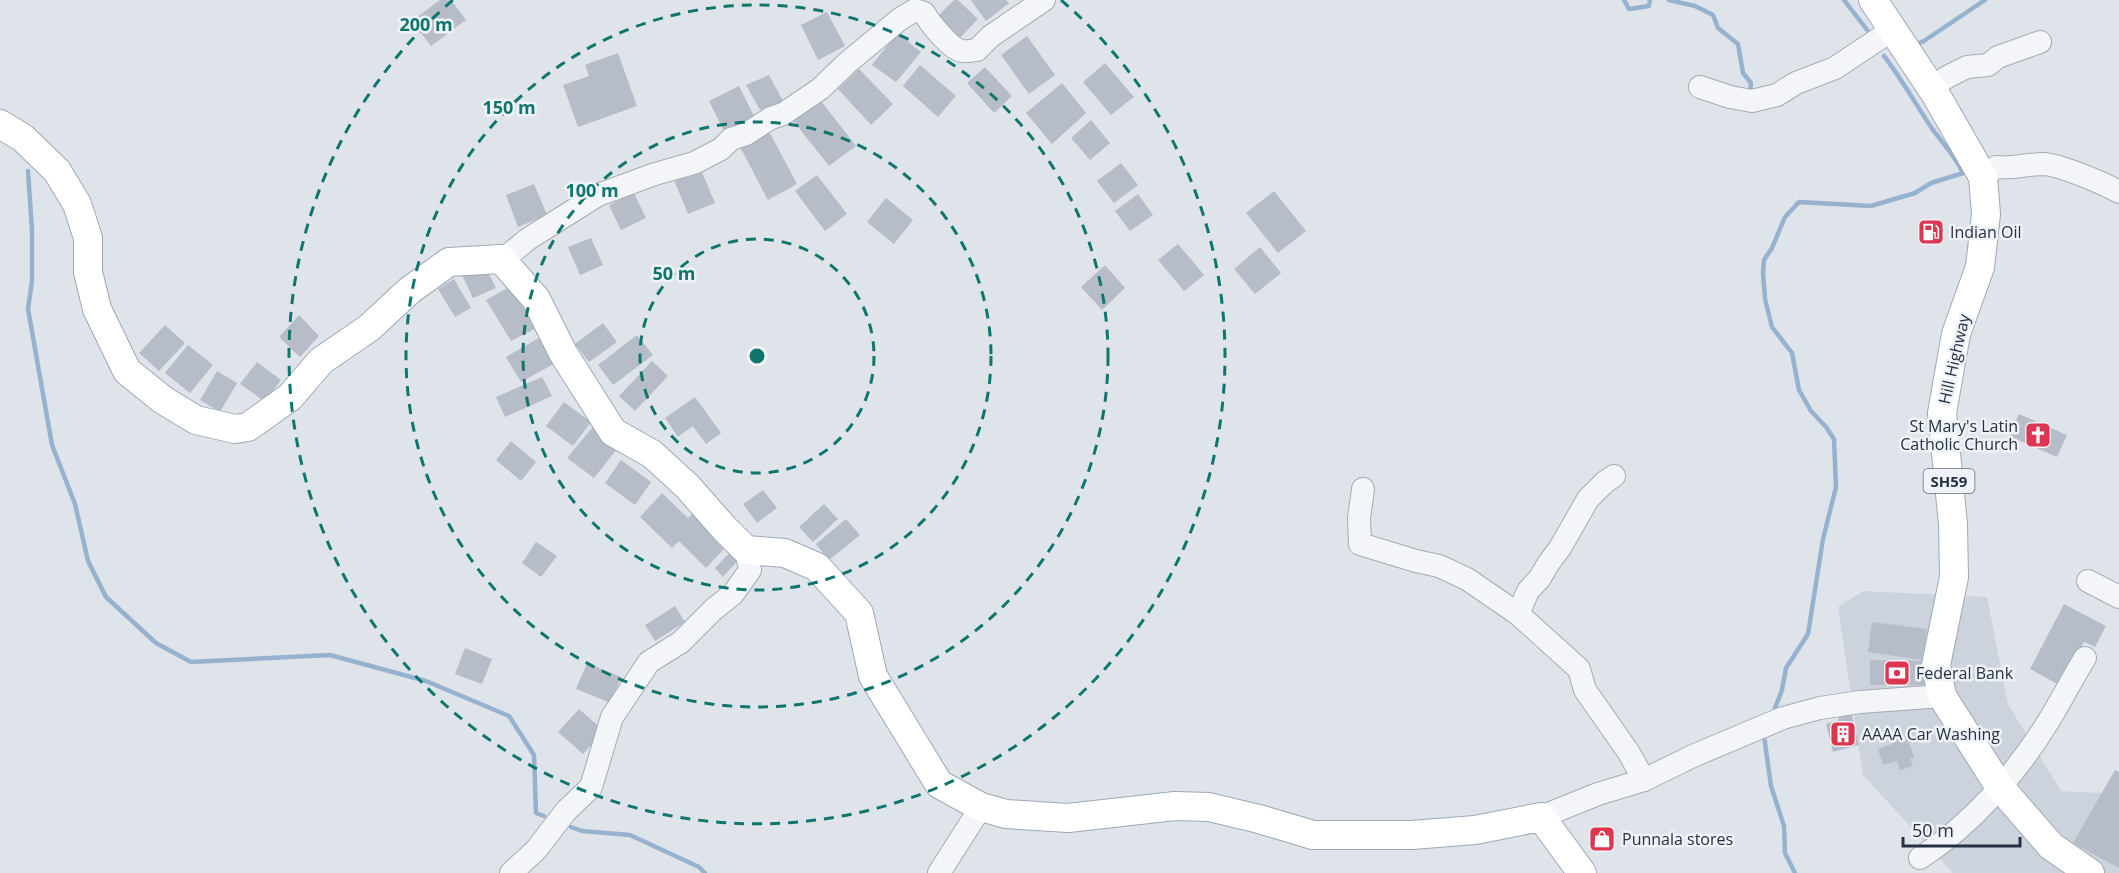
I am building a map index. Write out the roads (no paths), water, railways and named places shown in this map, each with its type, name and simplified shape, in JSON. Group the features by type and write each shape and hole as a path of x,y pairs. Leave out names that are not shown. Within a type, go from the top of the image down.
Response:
{"main road":[{"name":"Hill Highway","path":"1873,0 1931,88 1983,177 1986,214 1980,267 1956,334 1942,413 1953,524 1953,577 1936,665 1942,696 1999,786 2051,846 2090,873"},
{"path":"0,124 23,138 57,171 77,204 88,238 88,272 97,309 127,371 163,400 196,420 235,429 248,427 290,397 321,361 369,328 410,290 448,262 501,259 536,299 563,353 613,432 652,454 687,486 746,550 784,553 818,567 859,613 873,676 939,784 981,807 1006,814 1068,818 1174,806 1209,807 1313,835 1422,835 1475,830 1540,817 1582,873"}],"street":[{"path":"504,263 506,257 528,239 598,195 655,174 694,163 721,149 731,139 746,134 771,118 783,114 820,89 847,63 900,19 915,10 924,13 930,24 949,43 961,51 977,50 991,36 1044,0"},
{"path":"1700,87 1730,97 1752,101 1777,95 1796,83 1900,42"},
{"path":"1931,88 1967,67 1988,64 1998,57 2040,42"},
{"path":"1983,177 1996,167 2010,169 2046,164 2082,175 2119,192"},
{"path":"1518,614 1528,591 1540,578 1560,548 1588,499 1614,476"},
{"path":"1363,489 1359,518 1360,544 1439,566 1467,579 1518,614 1579,669 1585,690 1629,753 1644,780"},
{"path":"512,873 536,850 566,812 591,787 612,717 649,662 681,642 714,609 733,594 750,570 746,550"},
{"path":"2088,581 2119,597"},
{"path":"1920,858 1957,830 2028,753 2085,658"},
{"path":"1540,817 1598,794 1644,780 1693,756 1783,718 1820,708 1860,702 1942,696"},
{"path":"939,873 981,807"}],"waterway":[{"path":"1624,0 1629,9 1649,6 1650,0"},
{"path":"1669,0 1695,6 1713,15 1718,28 1738,44 1743,73 1751,83 1750,93"},
{"path":"1844,0 1871,35"},
{"path":"1914,45 1924,41 1985,0"},
{"path":"1775,708 1782,690 1786,668 1808,634 1823,539 1836,487 1834,439 1811,411 1799,390 1792,353 1772,327 1765,299 1764,260 1772,248 1785,217 1799,202 1871,206 1915,193 1931,183 1963,173 1884,56"},
{"path":"28,171 32,230 32,281 28,309 52,445 75,504 88,561 106,597 156,643 191,662 330,655 426,681 509,716 534,755 536,813 544,816"},
{"path":"1764,736 1771,786 1784,826 1785,853 1795,873"},
{"path":"571,827 582,831 630,835 699,867 705,873"}],"place":[{"name":"Indian Oil","path":"1931,232"},
{"name":"St Mary's Latin Catholic Church","path":"2038,435"},
{"name":"Federal Bank","path":"1897,673"},
{"name":"AAAA Car Washing","path":"1843,734"},
{"name":"Punnala stores","path":"1602,839"}]}
